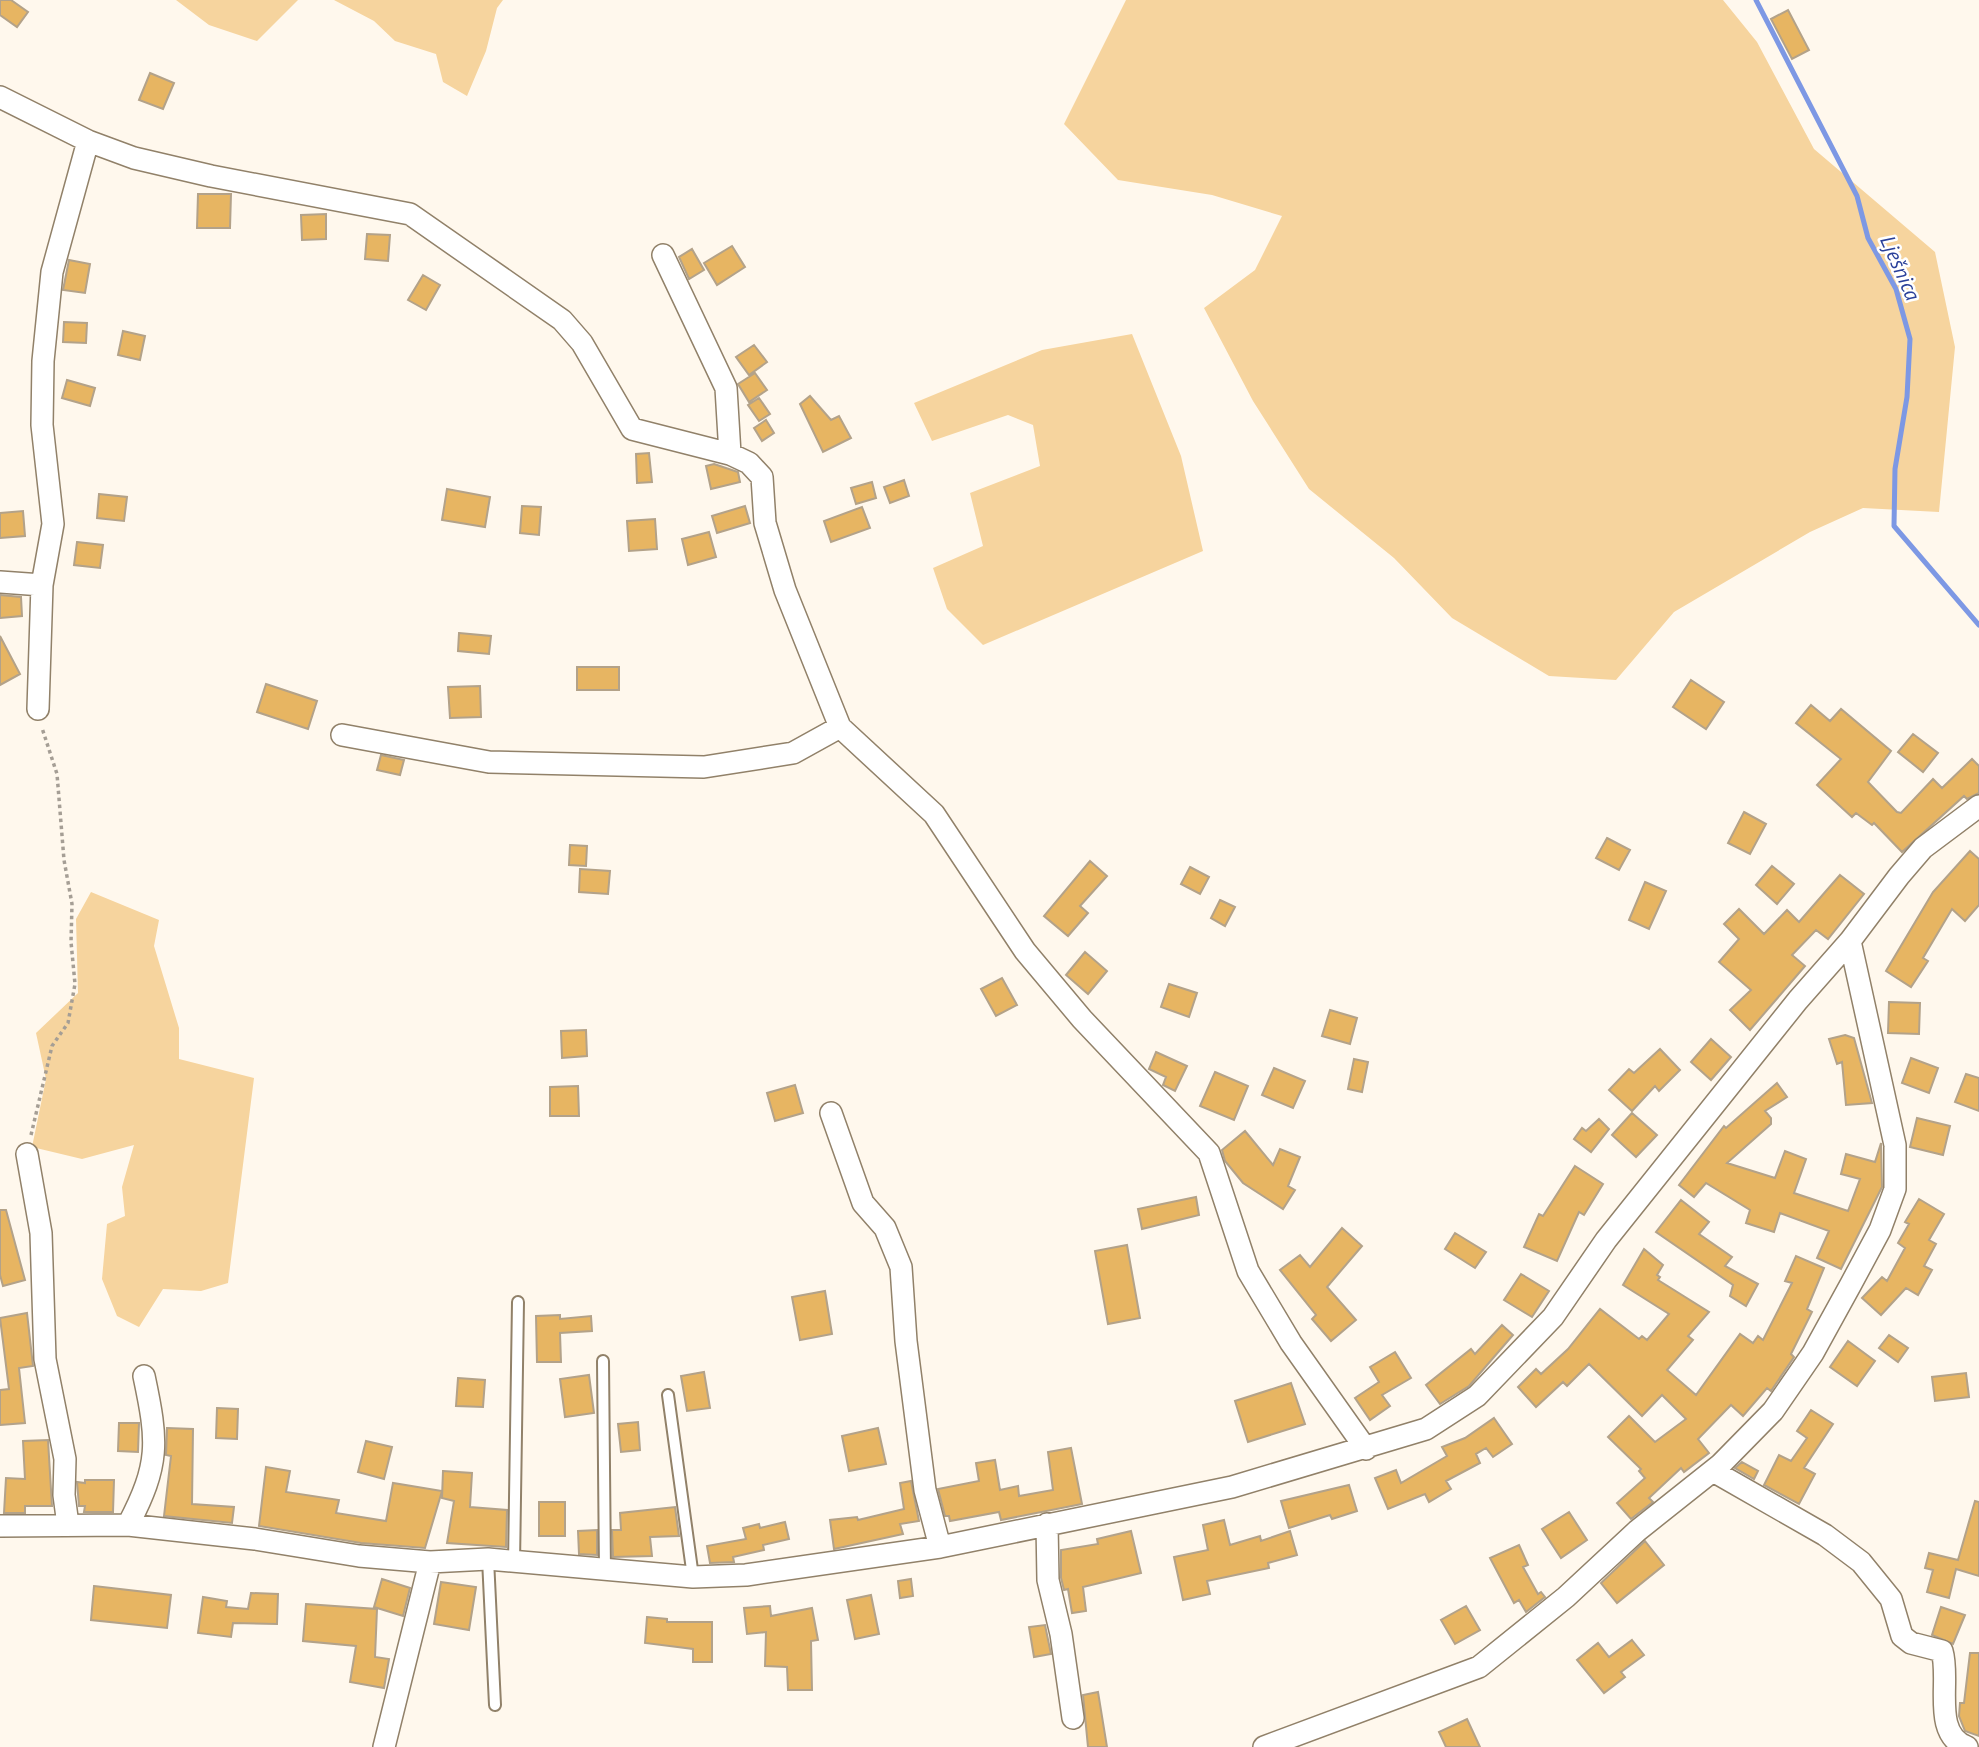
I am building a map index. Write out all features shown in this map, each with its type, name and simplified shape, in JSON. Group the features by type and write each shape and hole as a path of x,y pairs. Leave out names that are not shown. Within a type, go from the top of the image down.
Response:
{"street":[{"path":"0,97 89,141 134,158 211,176 410,214 562,320 582,344 632,429 730,454 749,463 762,477 765,523 785,590 840,727 934,814 1000,908 1025,951 1091,1029 1209,1153 1248,1271 1291,1343 1366,1449"},
{"path":"38,709 42,584 53,524 42,425 43,361 52,272 89,141"},
{"path":"663,255 726,388 730,454"},
{"path":"0,582 42,584"},
{"path":"342,735 489,762 704,767 793,753 840,727"},
{"path":"0,1526 128,1525 255,1539 359,1556 430,1562 488,1559 605,1572 693,1577 746,1575 940,1547 1232,1487 1426,1429 1476,1396 1553,1317 1606,1240 1923,848 1979,806"},
{"path":"1264,1747 1479,1667 1566,1597 1637,1531 1713,1471 1773,1411 1813,1353 1880,1230 1895,1189 1895,1145 1850,941"},
{"path":"831,1113 863,1203 885,1228 901,1267 906,1341 925,1490 940,1547"},
{"path":"27,1154 41,1233 46,1315 45,1359 62,1434 68,1525"},
{"path":"128,1525 148,1487 156,1438 144,1376"},
{"path":"1713,1471 1825,1535 1861,1562 1891,1599 1902,1636 1911,1643 1942,1651 1946,1717 1950,1735 1956,1743 1967,1747"},
{"path":"1047,1524 1048,1580 1060,1634 1073,1718"},
{"path":"384,1747 430,1562"}],"lane":[{"path":"514,1563 518,1302"},
{"path":"603,1361 605,1572"},
{"path":"668,1395 693,1577"},
{"path":"488,1559 495,1705"}],"path":[{"path":"27,1154 39,1091 52,1046 68,1023 75,984 71,942 72,904 64,860 58,784 38,709"}],"shaded area":[{"path":"176,0 298,0 257,41 209,25"},
{"path":"334,0 503,0 497,8 486,51 467,96 443,82 436,54 395,41 374,21"},
{"path":"1126,0 1723,0 1757,42 1814,149 1935,252 1955,347 1939,512 1863,508 1810,532 1674,612 1616,680 1549,676 1452,618 1394,558 1309,489 1253,401 1204,308 1255,270 1282,216 1212,195 1118,180 1064,124"},
{"path":"1132,334 1181,456 1203,551 983,645 947,609 933,568 983,546 970,493 1040,466 1033,425 1008,415 932,441 914,403 1042,350"},
{"path":"91,892 159,920 154,946 179,1028 179,1059 254,1078 228,1283 201,1291 163,1289 139,1327 117,1316 102,1279 107,1224 125,1216 122,1187 134,1145 82,1159 32,1147 46,1079 36,1033 78,993 76,919"}],"building":[{"path":"0,0 11,0 28,12 17,27 0,15"},
{"path":"1788,10 1809,50 1792,59 1771,19"},
{"path":"150,73 174,83 163,109 139,100"},
{"path":"198,194 231,194 230,228 197,228"},
{"path":"326,214 326,239 302,240 301,215"},
{"path":"367,234 390,235 388,261 365,259"},
{"path":"732,246 745,267 717,285 704,263"},
{"path":"692,249 704,270 689,279 679,257"},
{"path":"69,260 90,264 85,293 63,290"},
{"path":"423,275 440,285 426,310 408,300"},
{"path":"64,322 87,323 86,343 63,342"},
{"path":"123,331 145,336 140,360 118,355"},
{"path":"754,345 767,362 749,375 736,357"},
{"path":"755,373 767,390 749,402 738,384"},
{"path":"67,380 95,388 90,406 62,398"},
{"path":"810,396 831,420 839,416 851,438 823,452 800,404"},
{"path":"759,398 770,414 759,421 748,405"},
{"path":"766,420 774,433 762,441 754,428"},
{"path":"649,453 652,482 637,483 636,454"},
{"path":"714,464 738,472 740,482 711,489 706,466"},
{"path":"904,480 909,496 890,503 884,487"},
{"path":"872,482 876,498 856,504 851,488"},
{"path":"447,489 490,497 485,527 442,520"},
{"path":"99,494 127,497 124,521 97,518"},
{"path":"522,506 541,507 539,535 520,533"},
{"path":"745,506 750,523 717,533 712,516"},
{"path":"862,507 870,528 831,542 824,521"},
{"path":"23,511 25,536 0,538 0,513"},
{"path":"655,519 657,549 629,551 627,521"},
{"path":"709,532 716,557 688,565 682,539"},
{"path":"77,542 103,545 100,568 74,565"},
{"path":"0,595 21,597 22,616 0,618"},
{"path":"459,633 491,636 489,654 458,651"},
{"path":"0,636 20,674 0,685"},
{"path":"577,667 619,667 619,690 577,690"},
{"path":"1691,680 1724,702 1706,729 1673,707"},
{"path":"266,684 317,701 308,729 257,712"},
{"path":"480,686 481,717 450,718 448,687"},
{"path":"1811,705 1830,721 1841,709 1891,751 1868,782 1897,812 1901,813 1933,779 1942,788 1972,759 1979,766 1979,793 1967,799 1964,796 1902,852 1874,823 1872,825 1856,813 1852,817 1817,785 1841,759 1796,723"},
{"path":"1913,734 1938,753 1923,772 1898,752"},
{"path":"381,755 404,760 400,775 377,770"},
{"path":"1744,812 1766,824 1750,854 1728,843"},
{"path":"1607,838 1630,850 1619,870 1596,858"},
{"path":"570,845 587,846 586,866 569,865"},
{"path":"1970,851 1979,859 1979,905 1965,921 1952,909 1923,958 1928,961 1911,987 1886,971 1933,892"},
{"path":"1090,861 1107,876 1080,906 1088,913 1068,936 1044,916"},
{"path":"1772,866 1794,884 1777,904 1756,885"},
{"path":"1190,867 1209,877 1200,894 1181,884"},
{"path":"580,869 610,871 608,894 579,892"},
{"path":"1840,875 1864,894 1828,939 1816,930 1792,955 1805,966 1750,1030 1730,1010 1751,990 1719,962 1739,939 1724,924 1739,909 1764,934 1787,910 1799,922"},
{"path":"1645,882 1666,891 1649,929 1629,920"},
{"path":"1220,900 1235,907 1225,926 1211,918"},
{"path":"1085,952 1107,971 1088,994 1066,975"},
{"path":"1002,978 1017,1005 996,1016 981,989"},
{"path":"1169,984 1197,993 1189,1017 1161,1007"},
{"path":"1889,1002 1920,1003 1919,1034 1888,1033"},
{"path":"1330,1010 1357,1018 1350,1044 1322,1036"},
{"path":"586,1030 587,1056 562,1058 561,1031"},
{"path":"1845,1035 1854,1038 1872,1103 1846,1105 1842,1062 1837,1064 1829,1039"},
{"path":"1711,1039 1731,1057 1711,1080 1691,1062"},
{"path":"1660,1049 1680,1070 1659,1091 1655,1086 1632,1111 1609,1090 1629,1069 1634,1073"},
{"path":"1156,1052 1187,1066 1175,1091 1163,1085 1166,1077 1149,1069"},
{"path":"1911,1058 1938,1068 1929,1093 1902,1083"},
{"path":"1354,1059 1368,1062 1362,1092 1348,1089"},
{"path":"1274,1068 1305,1081 1293,1108 1262,1095"},
{"path":"1215,1072 1248,1086 1234,1120 1200,1106"},
{"path":"1966,1074 1979,1078 1979,1111 1955,1102"},
{"path":"1777,1083 1787,1097 1765,1111 1771,1118 1771,1124 1727,1163 1775,1178 1785,1151 1806,1159 1794,1193 1848,1211 1860,1179 1841,1174 1846,1154 1875,1162 1881,1143 1882,1187 1841,1269 1817,1258 1829,1231 1780,1213 1774,1232 1746,1223 1750,1210 1706,1183 1694,1197 1679,1185 1724,1126 1726,1128"},
{"path":"795,1085 803,1113 775,1121 767,1093"},
{"path":"578,1086 579,1116 550,1116 550,1087"},
{"path":"1632,1113 1657,1135 1636,1157 1612,1135"},
{"path":"1917,1118 1950,1126 1943,1155 1910,1147"},
{"path":"1599,1119 1609,1129 1591,1152 1574,1139 1582,1128 1586,1131"},
{"path":"1245,1131 1273,1165 1280,1149 1300,1157 1288,1186 1295,1190 1283,1209 1243,1183 1225,1161 1222,1150"},
{"path":"1575,1166 1603,1184 1584,1215 1579,1212 1557,1261 1524,1247 1539,1214 1543,1216"},
{"path":"1196,1197 1199,1215 1142,1229 1138,1209"},
{"path":"1919,1199 1944,1214 1929,1240 1936,1244 1924,1266 1932,1270 1918,1295 1906,1288 1881,1315 1862,1298 1882,1277 1887,1281 1905,1248 1898,1243 1909,1224 1905,1222"},
{"path":"1681,1200 1709,1222 1699,1234 1732,1257 1725,1266 1758,1284 1746,1306 1730,1296 1733,1285 1656,1232"},
{"path":"0,1210 6,1210 25,1280 3,1286 0,1275"},
{"path":"1342,1228 1362,1246 1327,1287 1356,1320 1331,1341 1312,1319 1316,1315 1280,1270 1300,1255 1310,1267"},
{"path":"1455,1233 1486,1252 1475,1268 1445,1249"},
{"path":"1127,1245 1140,1318 1108,1324 1095,1251"},
{"path":"1644,1249 1663,1265 1657,1275 1660,1277 1658,1280 1709,1312 1688,1336 1693,1340 1667,1370 1696,1395 1740,1334 1753,1343 1758,1336 1763,1340 1792,1283 1785,1281 1796,1256 1824,1268 1807,1309 1812,1312 1791,1354 1794,1357 1771,1391 1767,1388 1743,1416 1731,1405 1698,1439 1709,1453 1684,1472 1681,1468 1649,1498 1653,1502 1631,1519 1617,1503 1645,1478 1639,1471 1641,1469 1608,1437 1629,1416 1655,1442 1686,1419 1662,1395 1642,1416 1589,1364 1567,1386 1563,1382 1536,1407 1518,1387 1536,1369 1541,1374 1568,1349 1600,1309 1639,1339 1642,1336 1647,1340 1669,1314 1623,1285"},
{"path":"1521,1274 1549,1291 1532,1317 1504,1300"},
{"path":"825,1291 832,1334 800,1340 792,1297"},
{"path":"27,1313 33,1366 19,1368 25,1423 0,1425 0,1390 9,1389 0,1318"},
{"path":"560,1315 560,1319 591,1316 592,1331 560,1333 561,1362 537,1362 536,1316"},
{"path":"1502,1325 1513,1335 1469,1386 1440,1404 1426,1385 1471,1349 1475,1354"},
{"path":"1889,1335 1908,1348 1898,1362 1879,1348"},
{"path":"1848,1341 1875,1361 1857,1386 1830,1367"},
{"path":"1395,1352 1411,1378 1382,1395 1390,1406 1370,1420 1355,1398 1379,1382 1370,1367"},
{"path":"704,1372 710,1408 687,1411 681,1376"},
{"path":"1966,1373 1969,1397 1935,1401 1932,1377"},
{"path":"589,1375 594,1413 565,1417 560,1379"},
{"path":"458,1378 485,1380 483,1407 456,1406"},
{"path":"1291,1383 1305,1424 1248,1442 1235,1401"},
{"path":"217,1408 238,1409 237,1439 216,1438"},
{"path":"1811,1410 1833,1424 1804,1468 1815,1474 1799,1504 1764,1485 1779,1455 1791,1461 1807,1438 1797,1431"},
{"path":"1494,1418 1512,1444 1493,1457 1486,1448 1476,1454 1480,1463 1446,1481 1451,1489 1429,1502 1425,1494 1388,1509 1375,1478 1396,1470 1401,1483 1447,1456 1442,1447 1465,1438"},
{"path":"638,1422 640,1450 621,1452 618,1424"},
{"path":"119,1423 139,1423 138,1452 118,1451"},
{"path":"167,1428 193,1429 192,1504 234,1507 232,1523 164,1516 171,1456 166,1455"},
{"path":"878,1428 886,1464 849,1471 842,1436"},
{"path":"48,1440 52,1506 25,1506 25,1513 4,1513 6,1478 25,1479 23,1441"},
{"path":"366,1441 392,1447 384,1479 358,1472"},
{"path":"1071,1448 1082,1504 1001,1520 999,1512 950,1521 949,1516 945,1516 938,1489 979,1481 976,1463 995,1460 1000,1490 1018,1486 1019,1496 1053,1490 1048,1452"},
{"path":"1742,1462 1758,1471 1754,1479 1735,1468"},
{"path":"266,1467 290,1471 286,1492 339,1500 336,1513 386,1521 393,1483 442,1491 425,1548 361,1543 259,1526"},
{"path":"443,1471 472,1473 470,1507 507,1510 506,1547 447,1543 454,1501 442,1498"},
{"path":"85,1480 114,1480 113,1512 84,1512 85,1506 79,1506 77,1482 85,1483"},
{"path":"911,1481 919,1521 900,1524 903,1534 834,1549 830,1520 857,1517 858,1520 904,1509 900,1483"},
{"path":"1349,1485 1357,1511 1332,1519 1330,1515 1289,1528 1281,1501"},
{"path":"1975,1501 1979,1502 1979,1576 1956,1569 1949,1598 1927,1592 1933,1570 1925,1568 1929,1553 1958,1560"},
{"path":"539,1502 565,1502 565,1536 539,1536"},
{"path":"675,1507 679,1536 650,1537 652,1556 613,1557 612,1530 621,1530 620,1513"},
{"path":"1569,1512 1587,1540 1561,1558 1542,1529"},
{"path":"1224,1520 1230,1545 1260,1536 1261,1541 1290,1531 1297,1555 1268,1563 1269,1568 1207,1581 1210,1594 1183,1600 1174,1557 1208,1550 1203,1525"},
{"path":"785,1522 789,1539 763,1545 764,1550 733,1557 734,1562 710,1563 707,1546 746,1539 743,1528 759,1524 760,1528"},
{"path":"597,1530 597,1555 579,1554 578,1531"},
{"path":"1131,1531 1141,1573 1083,1587 1086,1611 1072,1613 1068,1589 1064,1590 1061,1578 1061,1550 1098,1544 1097,1539"},
{"path":"1645,1541 1664,1565 1617,1603 1601,1583"},
{"path":"1519,1545 1528,1565 1523,1567 1538,1594 1541,1592 1545,1597 1526,1612 1519,1600 1514,1603 1490,1558"},
{"path":"382,1579 410,1588 403,1616 374,1607"},
{"path":"911,1579 913,1596 900,1598 898,1581"},
{"path":"441,1582 476,1587 469,1630 434,1624"},
{"path":"94,1586 171,1595 167,1628 91,1620"},
{"path":"251,1593 278,1594 277,1624 233,1623 231,1637 198,1633 203,1597 227,1601 226,1607 248,1609"},
{"path":"871,1595 879,1634 855,1639 847,1600"},
{"path":"306,1604 377,1609 375,1657 389,1659 384,1688 350,1682 356,1646 303,1641"},
{"path":"770,1606 771,1616 812,1608 818,1640 811,1641 812,1690 788,1690 787,1667 765,1666 766,1632 747,1634 744,1608"},
{"path":"1466,1606 1480,1630 1455,1644 1441,1620"},
{"path":"1941,1607 1965,1615 1953,1644 1932,1635"},
{"path":"647,1617 667,1619 667,1622 712,1622 712,1662 693,1662 693,1649 645,1643"},
{"path":"1045,1625 1051,1654 1034,1657 1029,1627"},
{"path":"1632,1640 1644,1655 1621,1672 1625,1677 1604,1693 1577,1660 1598,1643 1609,1657"},
{"path":"1970,1653 1979,1653 1979,1736 1965,1731 1959,1716 1960,1703 1964,1703"},
{"path":"1098,1692 1107,1747 1088,1747 1083,1695"},
{"path":"1467,1719 1480,1747 1446,1747 1439,1732"}],"waterway":[{"name":"Lješnica","path":"1756,0 1857,196 1868,238 1896,289 1910,339 1907,397 1895,469 1894,526 1979,625"}]}
